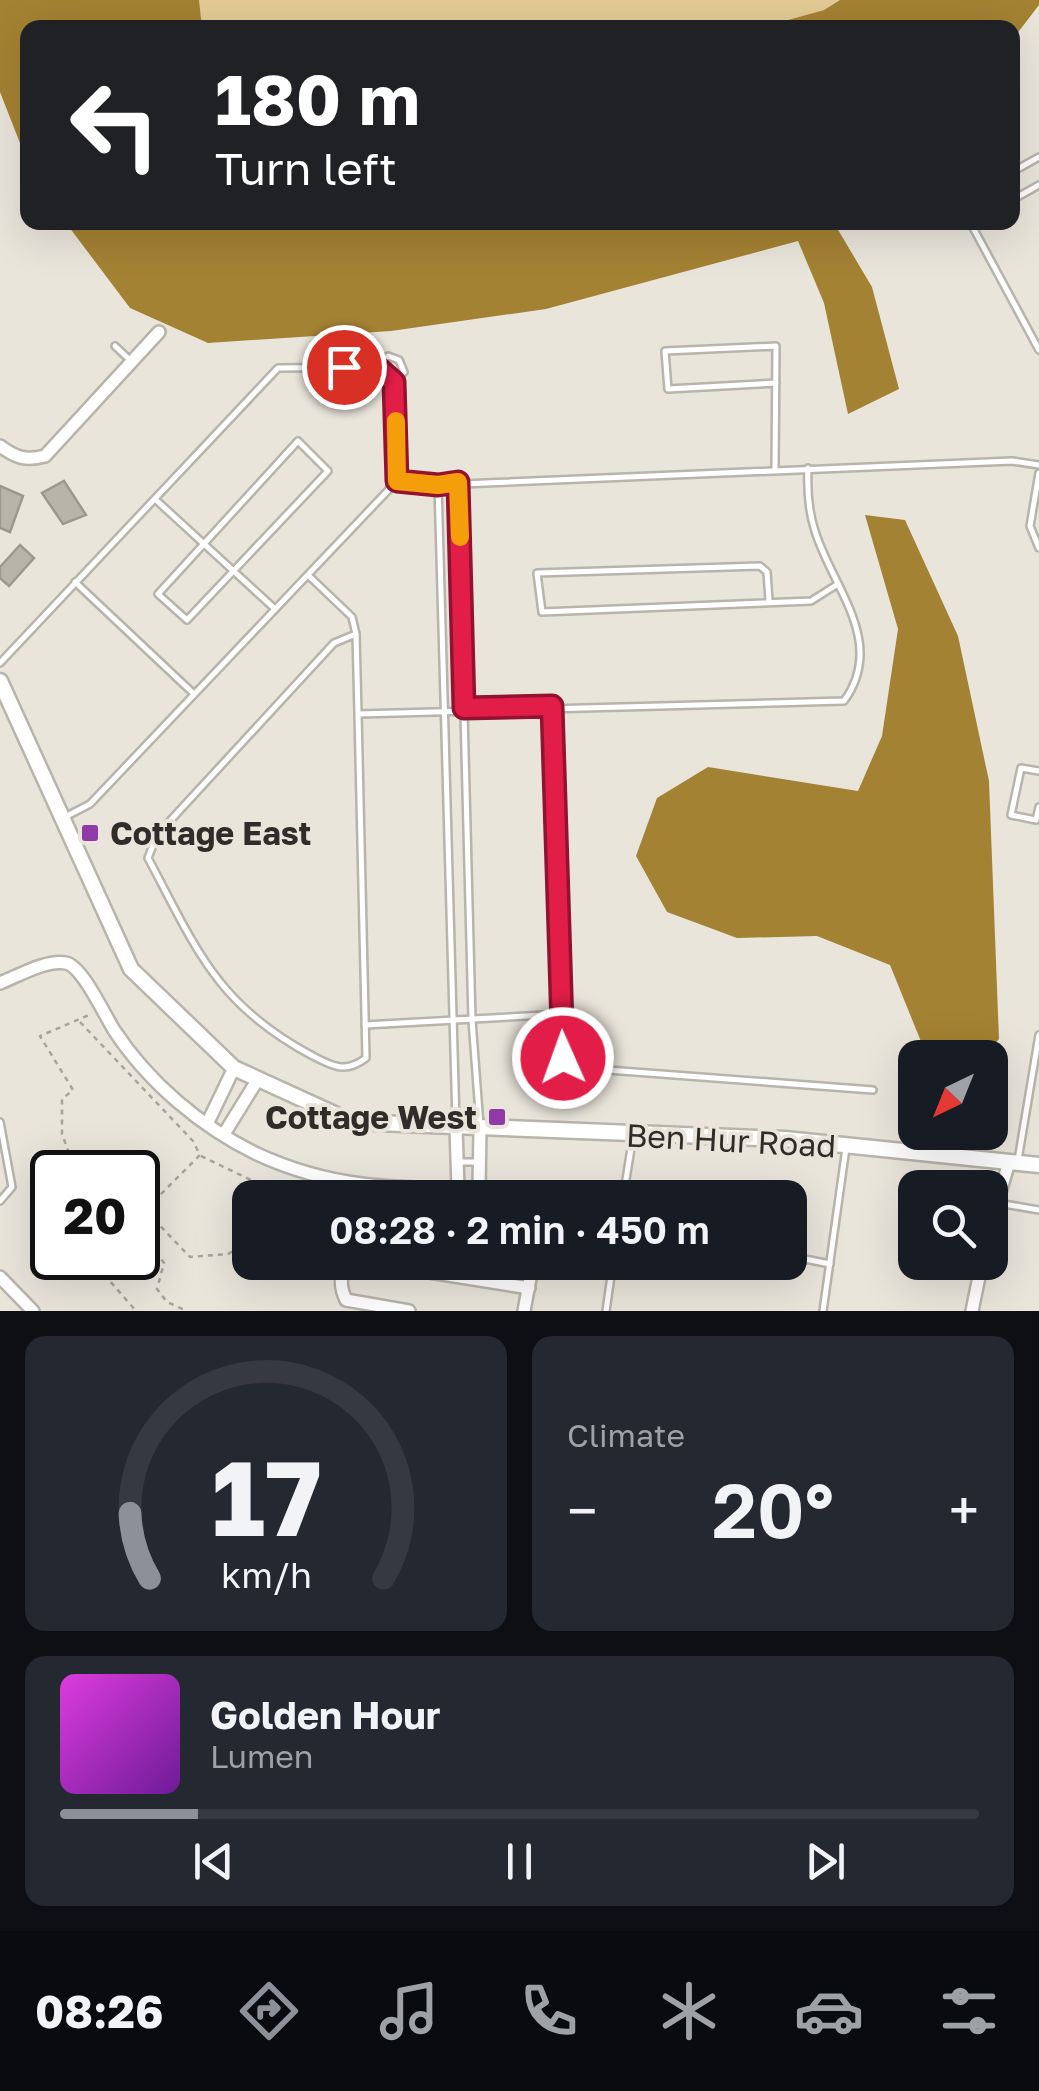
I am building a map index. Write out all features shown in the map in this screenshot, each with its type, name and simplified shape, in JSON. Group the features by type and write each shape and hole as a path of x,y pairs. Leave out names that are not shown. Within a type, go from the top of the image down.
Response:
{"street":[{"path":"0,446 29,460 45,456 159,332"},
{"name":"Ben Hur Road","path":"0,681 131,969 234,1068 352,1122 846,1145 1039,1165"},
{"path":"0,982 66,963 80,971 99,1006 156,1082 224,1134 288,1167 335,1180"},
{"path":"208,1122 234,1068"},
{"path":"224,1134 258,1079"},
{"path":"456,1127 458,1180"},
{"path":"479,1180 480,1128"},
{"path":"1008,1175 1013,1162"},
{"path":"0,1276 33,1311"},
{"path":"342,1280 340,1288 346,1300 409,1311"},
{"path":"479,1280 529,1288"},
{"path":"524,1311 530,1280"},
{"path":"972,1311 978,1280"}],"lane":[{"path":"975,230 1039,350"},
{"path":"115,346 132,362"},
{"path":"775,470 776,383 776,346 665,351 668,389 776,383"},
{"path":"62,818 90,804 397,481 394,382 404,372 399,360 388,356 377,367"},
{"path":"0,664 278,368 377,367 394,382"},
{"path":"298,442 328,472 234,573 186,620 158,594 298,442"},
{"path":"397,481 438,485 1012,461 1039,465"},
{"path":"358,714 844,700 857,676 861,643 854,614 815,533 807,500 808,468"},
{"path":"1039,473 1030,526 1039,548"},
{"path":"458,482 472,1020 480,1128"},
{"path":"438,485 456,1127"},
{"path":"155,500 275,610"},
{"path":"769,600 767,572 760,566 537,573 542,612 811,601 838,584"},
{"path":"308,576 352,617 356,634 366,1058 354,1068 335,1068 272,1034 212,977 148,858 157,835 334,643 356,634"},
{"path":"75,582 194,694"},
{"path":"552,706 563,1058 568,1067 873,1090"},
{"path":"1039,771 1020,768 1011,815 1036,820 1039,807"},
{"path":"365,1024 562,1014"},
{"path":"1013,1162 1039,1035"},
{"path":"221,1099 239,1110"},
{"path":"0,1122 12,1188 0,1201"},
{"path":"626,1180 633,1134"},
{"path":"824,1311 846,1145"},
{"path":"458,1162 478,1162"},
{"path":"1008,1205 1039,1210"},
{"path":"807,1259 830,1264"},
{"path":"606,1311 610,1280"}],"path":[{"path":"69,1150 61,1122 62,1099 73,1090 40,1036 80,1022 99,1006"},
{"path":"80,1022 193,1142 200,1155 251,1180"},
{"path":"160,1195 200,1155"},
{"path":"160,1226 190,1257 232,1252"},
{"path":"109,1280 136,1311"},
{"path":"159,1280 157,1289 167,1302 187,1311"}],"shaded area":[{"path":"0,0 199,0 201,20 20,20 20,143 0,92"},
{"path":"199,0 840,0 824,10 790,20 201,20"},
{"path":"840,0 1039,0 1020,30 1020,20 788,20 824,10"},
{"path":"71,230 838,230 872,287 899,389 848,414 824,303 798,241 546,309 391,331 208,343 130,308"},
{"path":"865,515 905,520 958,636 989,781 998,1040 920,1040 890,965 817,936 737,938 667,912 636,856 657,798 708,767 858,791 882,736 898,629"}],"building":[{"path":"64,481 86,515 63,524 42,493"},
{"path":"0,486 23,496 10,532 0,528"},
{"path":"20,545 34,558 9,586 0,578 0,567"}],"slow traffic":[{"path":"396,421 397,481 438,485 458,482 460,537"}],"place":[{"name":"Cottage East","path":"90,833"},
{"name":"Cottage West","path":"497,1117"}],"route":[{"path":"344,367 377,367 394,382 397,481 438,485 458,482 464,708 552,706 563,1058"}]}
